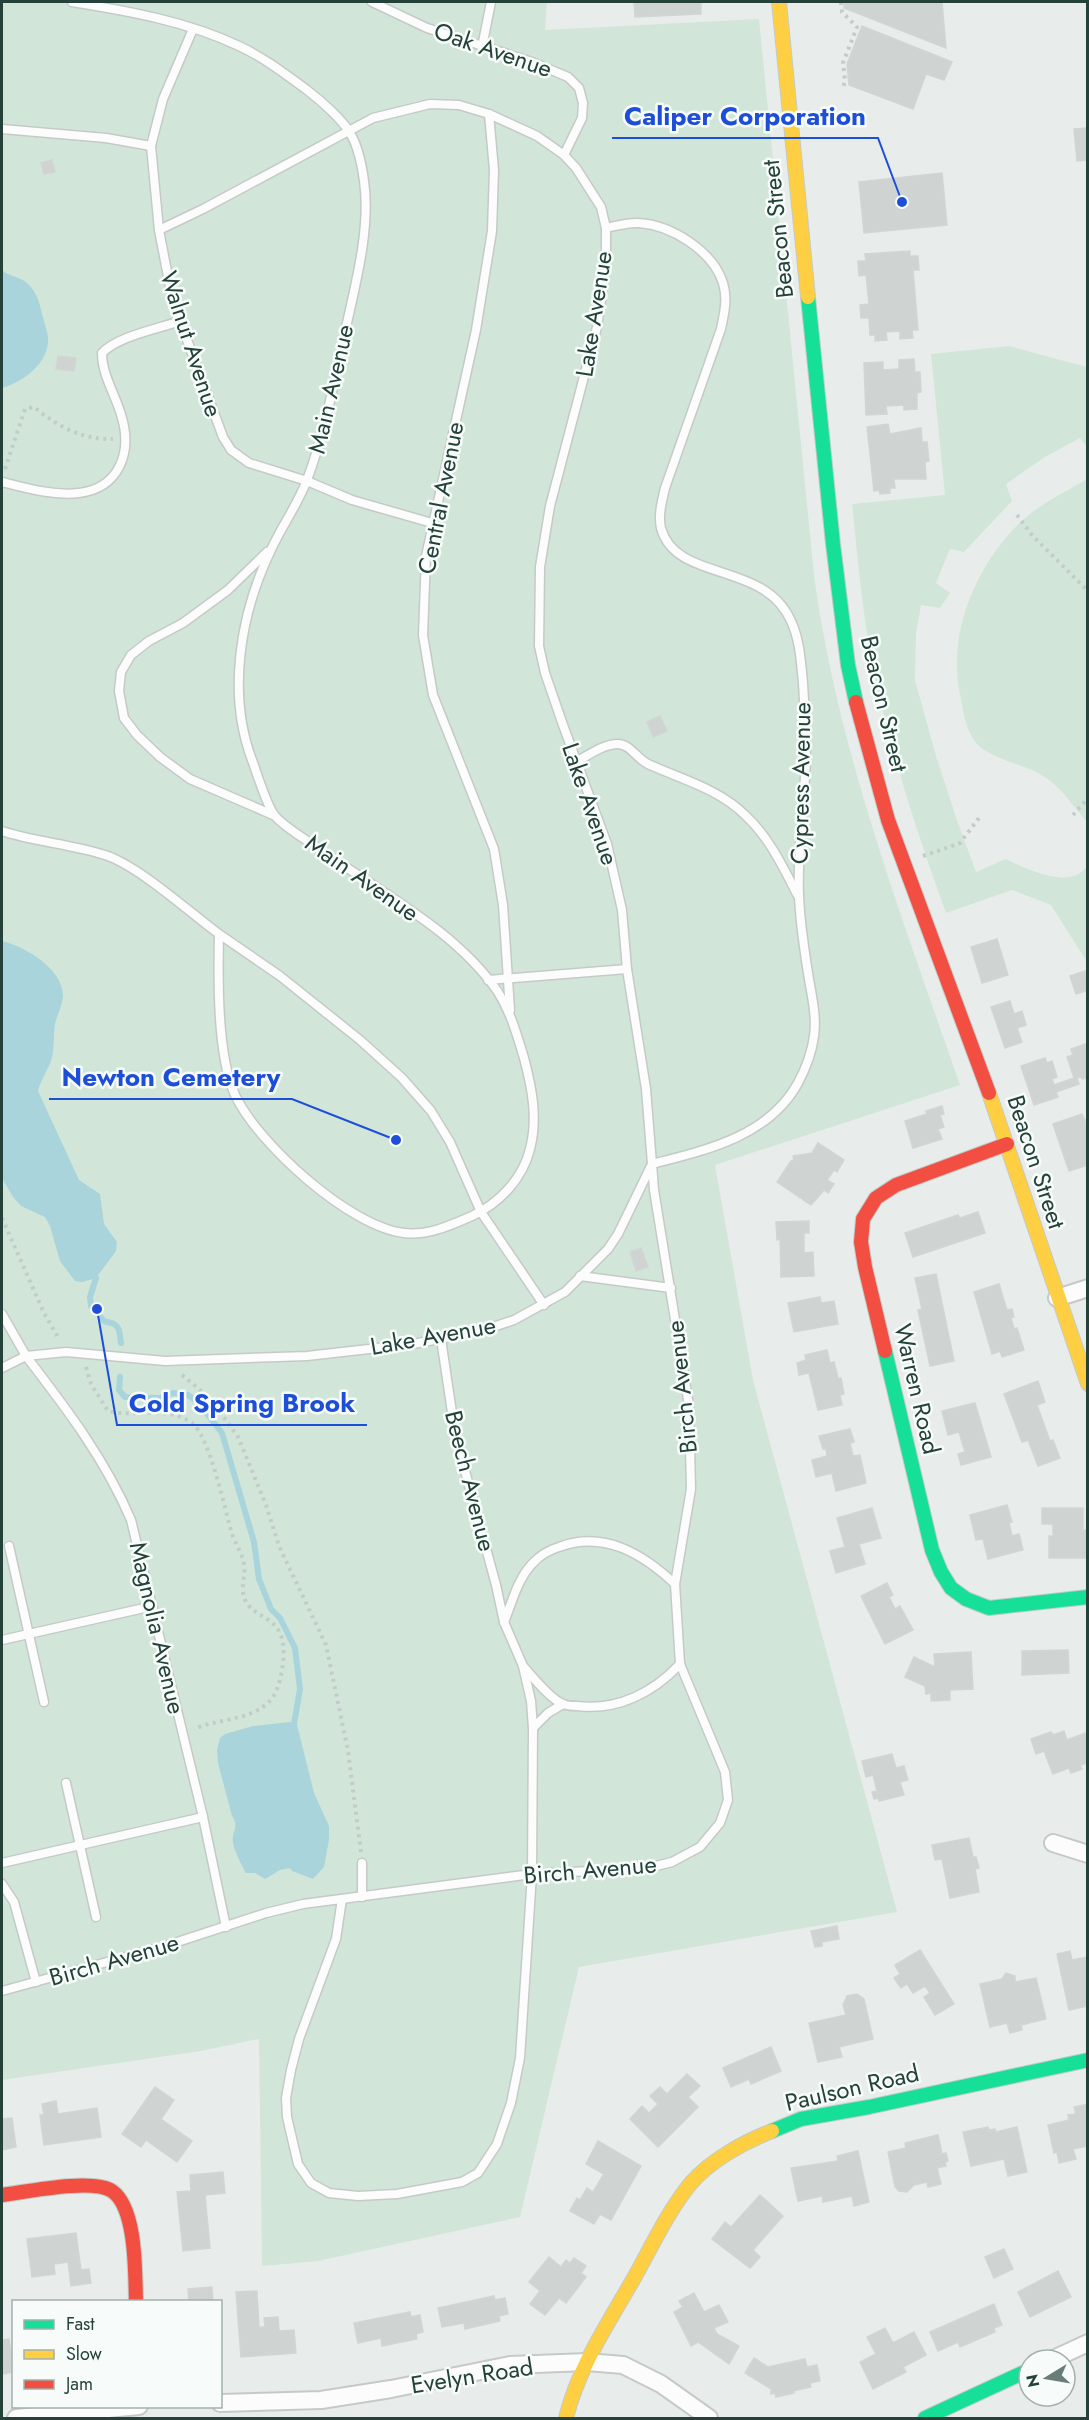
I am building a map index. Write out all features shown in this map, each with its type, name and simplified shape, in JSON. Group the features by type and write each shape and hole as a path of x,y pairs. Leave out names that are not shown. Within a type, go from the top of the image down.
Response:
{"street":[{"name":"Beacon Street","path":"779,2 820,427 848,665 861,723 888,820 967,1030 1088,1384"},
{"name":"Warren Road","path":"1007,1144 896,1185 876,1198 863,1219 861,1242 865,1267 932,1550 943,1580 960,1595 975,1604 989,1608 1088,1597"},
{"path":"1057,1298 1088,1288"},
{"path":"1053,1844 1088,1854"},
{"name":"Paulson Road","path":"566,2418 570,2401 587,2362 668,2217 692,2182 725,2155 762,2135 801,2119 869,2107 1088,2060"},
{"path":"2,2195 85,2186 112,2191 120,2200 129,2223 136,2300"},
{"name":"Evelyn Road","path":"222,2403 321,2400 391,2390 510,2365 587,2362 623,2365 661,2385 709,2418"},
{"path":"925,2418 1017,2376"},
{"path":"16,2418 118,2408"}],"lane":[{"name":"Main Avenue","path":"77,2 148,15 239,46 279,69 317,98 350,131 364,179 367,202 355,286 319,447 289,521 271,548 256,584 245,625 239,696 242,725 249,754 273,815 437,931 463,953 488,980 511,1016 532,1096 534,1119 530,1150 522,1169 505,1194 482,1212 430,1232 410,1234 388,1230 353,1215 287,1161 256,1126 236,1098 227,1072 222,1039 218,973 219,934"},
{"name":"Oak Avenue","path":"372,2 427,28 532,62 568,77 579,88 583,103 582,118 564,155"},
{"path":"482,47 491,2"},
{"name":"Walnut Avenue","path":"193,29 163,99 151,146 164,260 180,321 223,437 231,450 249,463 307,481 352,500 432,523"},
{"name":"Lake Avenue","path":"26,1356 66,1352 165,1361 307,1356 413,1344 481,1331 514,1320 565,1292 608,1249 618,1234 652,1164 646,1089 627,969 622,909 607,844 545,673 539,646 540,567 550,506 597,327 606,267 606,228 597,200 576,168 564,155 537,136 489,114 459,105 430,104 373,118 159,230"},
{"name":"Central Avenue","path":"489,114 494,170 492,231 476,330 432,523 423,585 423,635 433,695 494,849 503,905 511,1016"},
{"path":"2,129 106,138 151,146"},
{"name":"Cypress Avenue","path":"606,228 640,223 662,229 689,241 711,261 723,282 726,303 721,329 664,488 660,511 661,527 668,543 676,553 688,560 749,581 768,591 781,604 791,622 801,668 806,724 799,847 799,898 804,953 813,1004 815,1034 810,1056 798,1084 782,1105 758,1126 734,1140 652,1164"},
{"path":"2,480 31,489 80,493 102,486 117,473 125,453 127,438 117,399 102,366 102,353 108,346 180,321"},
{"path":"271,548 228,590 183,623 149,641 131,655 121,672 119,691 124,718 136,735 160,757 190,779 273,815"},
{"path":"576,762 597,749 620,744 629,748 645,763 709,790 744,813 763,835 780,860 799,898"},
{"path":"2,831 24,838 107,855 138,872 219,934 280,976 360,1040 402,1078 431,1111 450,1142 482,1212 544,1305"},
{"path":"488,980 627,969"},
{"name":"Birch Avenue","path":"2,1991 303,1904 532,1874 648,1868 672,1862 700,1847 720,1822 728,1800 725,1772 680,1664 675,1584 691,1489 691,1453 686,1385 654,1190 652,1164"},
{"path":"580,1276 671,1288"},
{"path":"2,1314 26,1356 2,1368"},
{"name":"Beech Avenue","path":"441,1339 463,1461 504,1622"},
{"name":"Magnolia Avenue","path":"26,1356 72,1416 116,1483 131,1520 203,1817 226,1927"},
{"path":"342,1899 336,1939 299,2039 286,2098 287,2118 298,2164 311,2183 328,2193 358,2196 397,2194 462,2182 478,2173 497,2144 511,2103 520,2058 532,1874 533,1728 531,1701 523,1666 504,1622 517,1587 532,1563 550,1550 567,1544 586,1540 610,1543 656,1567 675,1584"},
{"path":"9,1546 44,1702"},
{"path":"2,1640 153,1606"},
{"path":"523,1666 543,1688 563,1704 596,1708 628,1701 667,1678 680,1664"},
{"path":"533,1728 548,1713 563,1704"},
{"path":"66,1784 96,1917"},
{"path":"2,1863 203,1817"},
{"path":"362,1863 362,1896"},
{"path":"2,1884 14,1902 29,1949 36,1982"}],"path":[{"path":"841,2 842,12 857,27 843,63 845,81 843,87"},
{"path":"2,480 25,409 34,407 58,425 88,437 127,438"},
{"path":"1017,515 1032,535 1088,591"},
{"path":"1072,815 1088,798"},
{"path":"922,856 960,843 979,818"},
{"path":"2,1218 44,1313 66,1352"},
{"path":"82,1353 91,1384 108,1411 120,1414 142,1412 176,1416 194,1424 207,1448 233,1538 244,1562 242,1592 245,1601 253,1611 276,1626 281,1636 283,1665 277,1690 267,1704 249,1714 203,1725 183,1735"},
{"path":"165,1361 210,1398 238,1437 266,1505 279,1546 326,1645 348,1751 362,1863"}],"green space":[{"path":"2,2 547,2 545,30 759,19 814,575 825,641 855,770 874,833 960,1085 715,1165 753,1380 897,1912 579,1967 520,2217 318,2261 262,2266 259,2039 201,2051 2,2080"},
{"path":"1009,346 1087,367 1087,447 1080,438 1045,457 1006,484 1012,501 964,552 950,549 936,583 950,593 940,608 921,605 916,634 915,680 936,756 976,872 1006,859 1048,876 1070,877 1080,873 1087,866 1087,962 1051,905 1012,890 946,913 889,736 871,655 861,591 852,504 945,495 931,354"},
{"path":"1087,479 1087,822 1061,791 1040,774 990,754 978,745 966,721 957,670 962,622 970,598 993,554 1008,535 1032,512"}],"water":[{"path":"2,270 26,282 32,288 39,303 48,337 45,355 34,370 2,388"},
{"path":"2,941 21,948 41,960 57,977 62,987 62,1004 55,1024 51,1061 38,1091 79,1180 100,1194 104,1224 117,1242 116,1251 96,1278 82,1282 75,1281 60,1261 50,1226 45,1217 21,1206 2,1178"},
{"path":"290,1722 297,1725 314,1793 329,1826 329,1840 324,1867 313,1879 292,1871 290,1868 280,1870 265,1879 255,1873 246,1873 233,1846 235,1823 218,1763 217,1750 220,1738 225,1734 253,1726"}],"building":[{"path":"634,2 701,2 701,14 635,17"},
{"path":"844,2 942,2 946,48 844,8"},
{"path":"862,26 952,62 944,80 926,74 913,109 849,85 847,64"},
{"path":"1088,128 1088,160 1077,161 1074,129"},
{"path":"52,160 55,172 44,174 41,163"},
{"path":"942,173 947,225 864,233 859,182"},
{"path":"910,251 910,256 918,256 919,270 913,270 918,330 912,330 913,338 900,339 900,331 886,332 887,340 875,341 875,335 870,335 869,318 861,318 860,305 869,304 866,275 859,276 858,261 866,261 865,254"},
{"path":"58,356 76,358 74,371 56,369"},
{"path":"914,359 915,372 920,372 921,392 917,393 917,409 904,410 904,405 886,406 887,414 866,415 864,363 883,362 883,370 899,369 899,360"},
{"path":"888,424 890,434 921,428 922,442 927,442 929,461 925,462 926,479 894,479 895,488 890,488 890,493 880,494 879,490 874,491 867,427"},
{"path":"660,716 667,731 653,737 647,722"},
{"path":"997,939 1008,975 982,983 971,947"},
{"path":"1088,970 1088,990 1076,994 1070,976"},
{"path":"1010,1001 1014,1014 1022,1011 1026,1025 1017,1028 1022,1042 1005,1048 991,1007"},
{"path":"1088,1043 1088,1078 1077,1078 1079,1084 1056,1092 1058,1097 1034,1105 1021,1066 1045,1058 1047,1063 1052,1061 1057,1077 1052,1079 1054,1085 1074,1078 1067,1057 1073,1055 1071,1049"},
{"path":"942,1106 944,1114 940,1115 944,1127 938,1129 942,1139 913,1148 905,1121"},
{"path":"1082,1114 1088,1128 1088,1165 1069,1171 1053,1124"},
{"path":"818,1143 844,1160 837,1172 834,1170 827,1180 834,1184 828,1193 824,1190 811,1205 777,1182 794,1160 793,1156 812,1153"},
{"path":"978,1212 985,1233 913,1257 905,1233 958,1215 960,1218"},
{"path":"809,1221 809,1233 804,1233 804,1253 813,1252 814,1276 781,1277 780,1239 777,1240 776,1222"},
{"path":"641,1248 648,1267 636,1271 630,1252"},
{"path":"936,1274 954,1361 930,1366 918,1310 922,1309 915,1278"},
{"path":"999,1284 1007,1310 1012,1309 1014,1317 1011,1318 1014,1329 1017,1328 1024,1350 1002,1357 1000,1351 992,1354 974,1292"},
{"path":"820,1297 821,1303 834,1301 838,1324 794,1332 788,1303"},
{"path":"827,1350 830,1363 834,1362 838,1378 841,1378 844,1394 840,1395 842,1405 818,1410 809,1373 799,1375 797,1363 806,1360 805,1355"},
{"path":"1038,1381 1045,1402 1037,1405 1050,1441 1053,1440 1060,1458 1038,1466 1028,1440 1022,1442 1004,1394"},
{"path":"975,1403 991,1457 961,1465 958,1454 965,1452 959,1432 948,1435 942,1411"},
{"path":"850,1429 854,1442 850,1443 853,1456 860,1455 866,1483 836,1491 832,1473 816,1477 812,1460 827,1456 819,1436"},
{"path":"1007,1505 1012,1522 1009,1523 1012,1536 1019,1534 1023,1550 988,1559 983,1539 976,1540 970,1515"},
{"path":"872,1508 881,1538 859,1544 865,1564 836,1573 830,1551 845,1547 837,1518"},
{"path":"1042,1508 1083,1508 1083,1530 1088,1530 1088,1558 1049,1558 1049,1536 1053,1536 1053,1524 1042,1524"},
{"path":"887,1583 893,1595 889,1597 895,1609 900,1606 913,1630 885,1644 861,1596"},
{"path":"1068,1650 1069,1673 1022,1675 1022,1651"},
{"path":"971,1652 973,1689 950,1690 950,1700 931,1701 931,1693 926,1694 925,1686 905,1677 914,1657 935,1667 934,1654"},
{"path":"1064,1731 1067,1740 1088,1732 1088,1763 1080,1765 1082,1769 1071,1773 1069,1768 1053,1774 1044,1751 1036,1754 1031,1739 1051,1732 1053,1735"},
{"path":"892,1754 896,1768 904,1766 908,1780 900,1782 904,1795 879,1801 878,1798 874,1799 872,1792 877,1791 873,1775 866,1777 862,1761"},
{"path":"969,1838 973,1857 976,1857 979,1868 975,1869 979,1892 950,1898 942,1859 935,1860 932,1845"},
{"path":"837,1926 839,1939 822,1942 822,1946 815,1947 811,1931"},
{"path":"920,1950 954,2004 935,2015 924,1997 930,1993 925,1986 913,1993 907,1984 901,1988 894,1978 900,1974 895,1965"},
{"path":"1070,1951 1072,1960 1088,1957 1088,2006 1069,2010 1057,1954"},
{"path":"1006,1973 1015,1976 1015,1982 1036,1978 1046,2019 1021,2025 1022,2030 1010,2033 1007,2023 990,2027 980,1984 1002,1979"},
{"path":"857,1994 864,1999 873,2039 839,2047 842,2057 818,2062 809,2023 846,2015 843,2005 847,1996"},
{"path":"771,2047 781,2071 751,2084 749,2079 731,2087 723,2068"},
{"path":"687,2074 700,2086 688,2097 698,2107 658,2147 630,2119 642,2106 649,2113 658,2104 650,2096 660,2087 667,2094"},
{"path":"155,2087 174,2100 161,2119 192,2141 177,2162 146,2140 141,2147 122,2134"},
{"path":"56,2101 58,2114 97,2108 101,2137 44,2145 40,2115 44,2115 42,2104"},
{"path":"1088,2104 1088,2146 1073,2149 1076,2159 1059,2163 1057,2152 1054,2153 1048,2125 1069,2120 1068,2115 1076,2114 1074,2107"},
{"path":"12,2118 16,2147 2,2150 2,2119"},
{"path":"988,2127 989,2130 995,2129 996,2132 1017,2127 1027,2172 1008,2176 1004,2159 971,2166 963,2132"},
{"path":"938,2135 942,2154 946,2153 948,2161 945,2162 946,2166 937,2168 941,2184 928,2187 927,2182 914,2185 907,2192 899,2191 895,2187 888,2152 906,2148 905,2143"},
{"path":"598,2141 641,2166 611,2220 600,2214 594,2224 570,2211 577,2198 580,2200 587,2188 593,2192 604,2174 586,2164"},
{"path":"858,2151 869,2202 854,2206 852,2196 823,2202 822,2196 798,2201 791,2168 838,2161 837,2156"},
{"path":"223,2172 225,2193 205,2195 210,2248 183,2251 177,2192 191,2191 190,2175"},
{"path":"760,2195 783,2216 753,2250 760,2257 750,2268 712,2239 725,2222 731,2227"},
{"path":"76,2233 81,2270 89,2269 91,2283 71,2286 68,2262 54,2264 55,2274 32,2277 27,2239"},
{"path":"1004,2249 1013,2269 994,2278 985,2257"},
{"path":"549,2257 561,2267 566,2260 570,2263 574,2258 586,2266 581,2273 586,2277 566,2303 559,2298 545,2315 530,2304 540,2291 529,2282"},
{"path":"1058,2271 1071,2297 1030,2317 1018,2292"},
{"path":"212,2287 213,2300 189,2300 188,2289"},
{"path":"257,2291 259,2327 265,2327 264,2318 278,2317 279,2331 294,2330 296,2353 241,2357 236,2292"},
{"path":"694,2293 704,2312 719,2305 728,2322 714,2328 717,2334 739,2346 729,2364 698,2342 691,2346 674,2312 683,2307 679,2301"},
{"path":"494,2296 495,2300 505,2298 508,2314 499,2316 500,2321 465,2329 464,2323 442,2327 438,2308"},
{"path":"994,2304 1002,2325 994,2328 995,2332 960,2347 958,2342 938,2351 930,2332"},
{"path":"410,2312 411,2317 420,2315 423,2332 416,2334 417,2339 382,2346 381,2338 358,2343 354,2323"},
{"path":"885,2328 893,2343 914,2332 926,2355 903,2367 906,2372 873,2389 860,2362 876,2354 867,2337"},
{"path":"9,2339 12,2372 2,2374 2,2340"},
{"path":"754,2358 768,2367 805,2359 807,2367 817,2365 820,2381 810,2383 811,2387 776,2397 775,2393 771,2394 771,2389 745,2373"}],"waterway":[{"path":"96,1278 90,1297 91,1306 97,1309 102,1319 113,1323 118,1328 121,1343"},
{"path":"120,1377 119,1390 125,1397 160,1398 173,1393 188,1395 198,1402 222,1433 254,1542 259,1579 271,1609 280,1618 295,1648 300,1689 294,1724"}],"traffic: fast":[{"path":"808,297 833,544 848,665 856,702"},
{"path":"885,1351 932,1550 951,1588 966,1599 989,1608 1088,1597"},
{"path":"772,2131 801,2119 869,2107 1088,2060"},
{"path":"925,2418 1017,2376"}],"traffic: slow":[{"path":"779,2 808,297"},
{"path":"989,1093 1088,1384"},
{"path":"566,2418 586,2363 675,2205 691,2183 718,2159 739,2146 772,2131"}],"traffic: jam":[{"path":"856,702 888,820 989,1093"},
{"path":"885,1351 865,1267 861,1242 863,1219 876,1198 896,1185 1007,1144"},
{"path":"2,2195 75,2186 103,2187 112,2191 120,2200 130,2226 135,2259 136,2300"}],"place":[{"name":"Caliper Corporation","path":"902,202"},
{"name":"Newton Cemetery","path":"396,1140"},
{"name":"Cold Spring Brook","path":"97,1309"}]}
